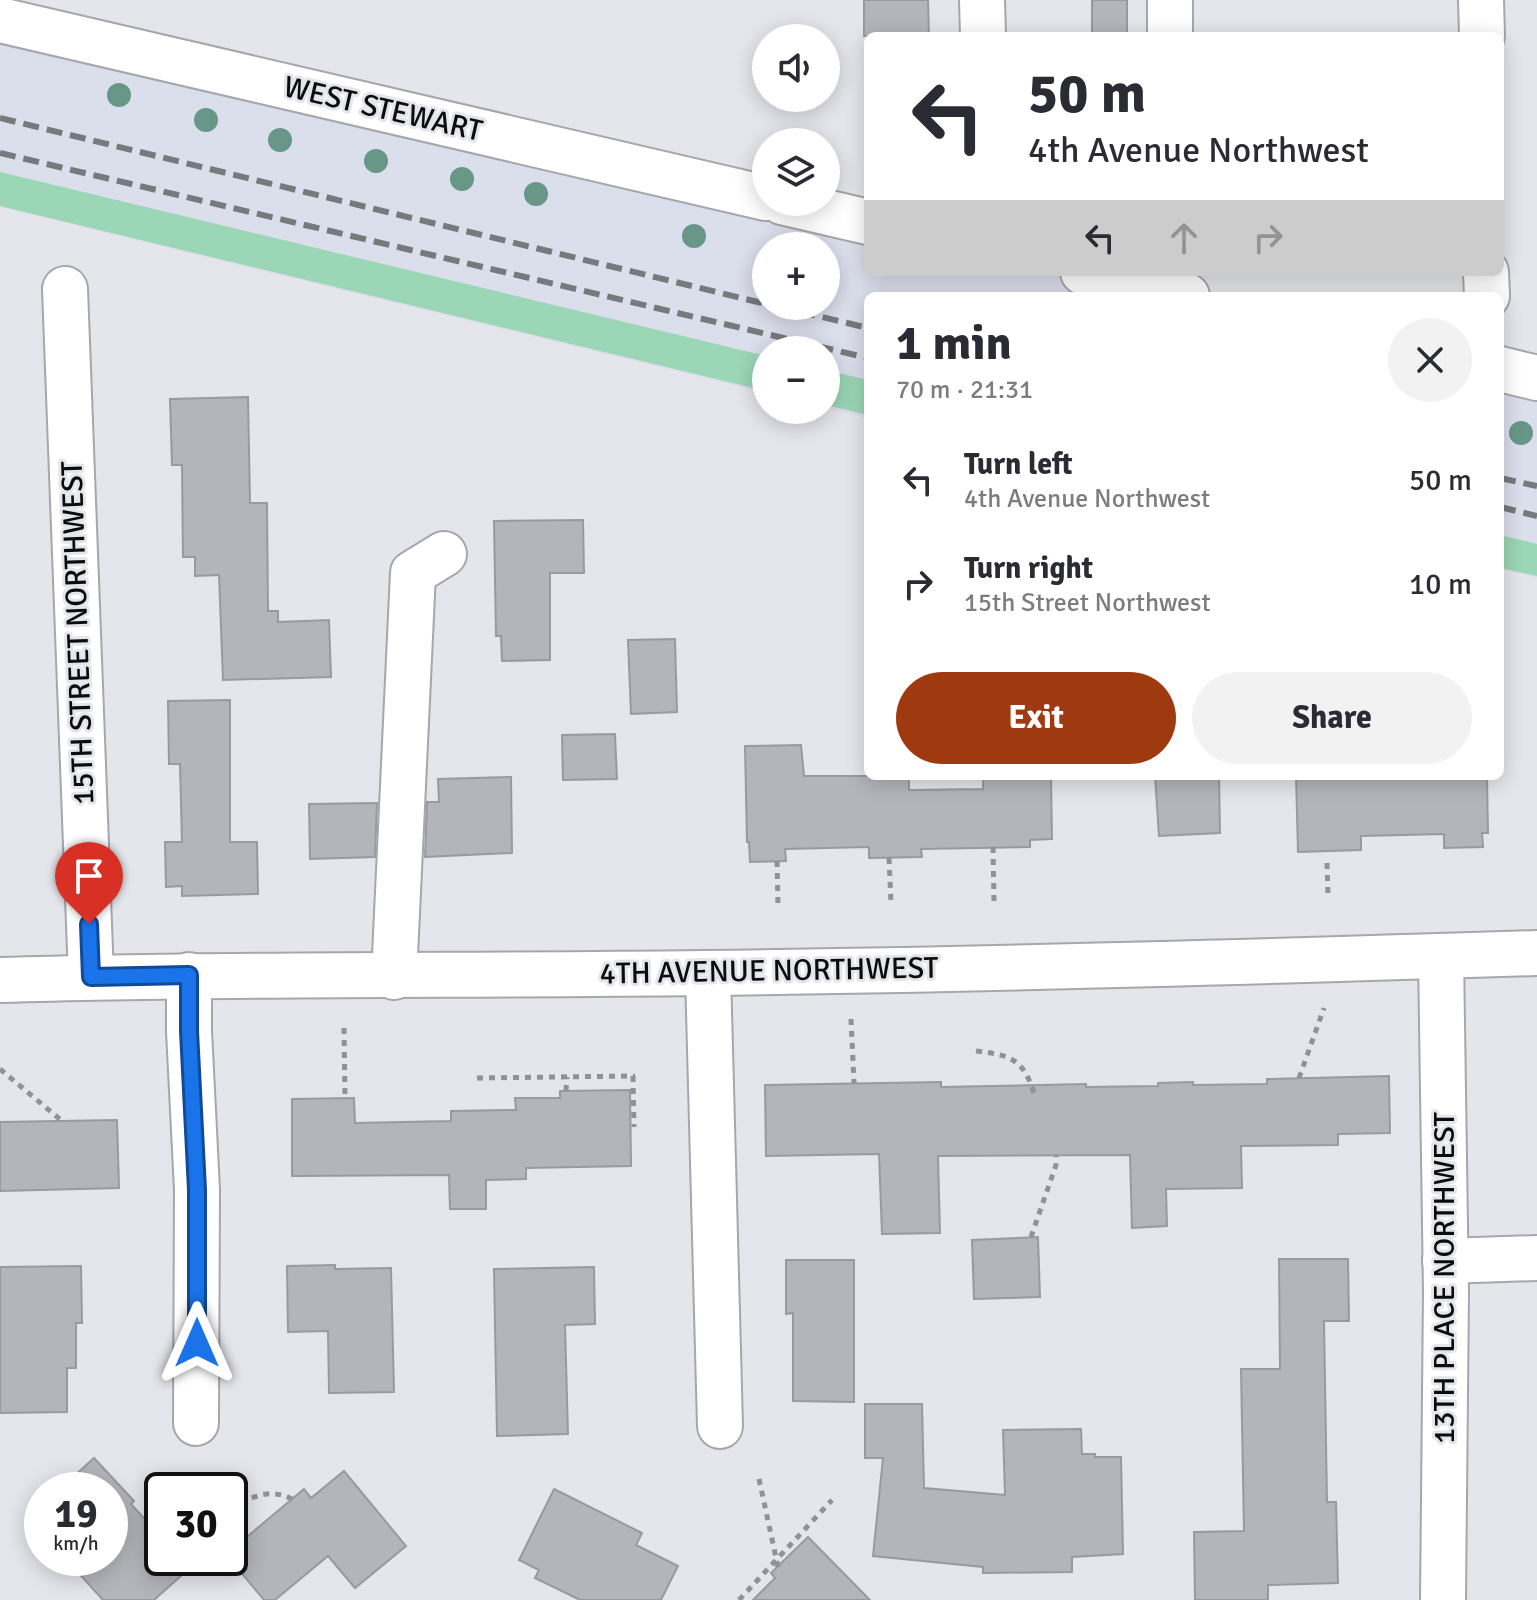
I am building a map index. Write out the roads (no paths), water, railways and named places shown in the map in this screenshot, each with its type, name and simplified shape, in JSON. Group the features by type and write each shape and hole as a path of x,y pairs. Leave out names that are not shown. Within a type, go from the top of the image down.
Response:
{"street":[{"path":"982,0 983,32"},
{"path":"1170,0 1170,32"},
{"path":"1481,0 1482,32"},
{"name":"WEST STEWART","path":"0,20 44,15 752,194"},
{"path":"840,215 864,221"},
{"path":"1108,276 1177,287"},
{"name":"15TH STREET NORTHWEST","path":"65,289 91,977"},
{"path":"1504,370 1537,378"},
{"path":"394,977 413,573 444,554"},
{"name":"4TH AVENUE NORTHWEST","path":"0,980 189,975 394,977 708,973 1537,953"},
{"name":"13TH PLACE NORTHWEST","path":"1441,956 1445,1261 1443,1600"},
{"path":"708,973 720,1426"},
{"path":"189,975 197,1190 196,1423"},
{"path":"1445,1261 1537,1258"}],"railway":[{"path":"0,118 752,301"},
{"path":"0,153 864,357"},
{"path":"835,320 864,327"},
{"path":"1504,479 1537,486"},
{"path":"1504,508 1537,516"}]}
